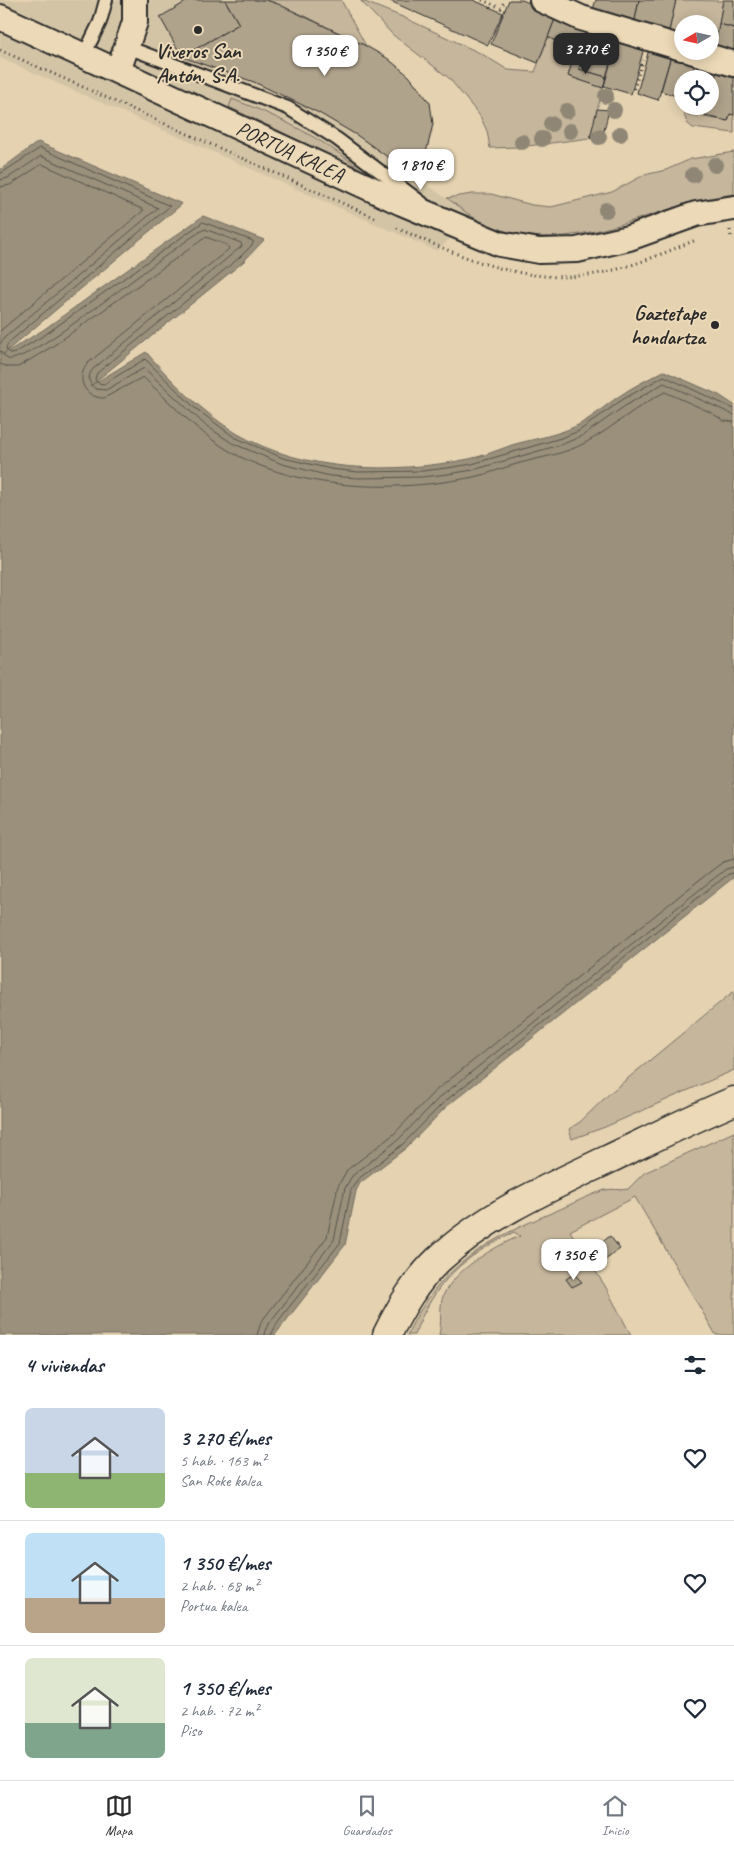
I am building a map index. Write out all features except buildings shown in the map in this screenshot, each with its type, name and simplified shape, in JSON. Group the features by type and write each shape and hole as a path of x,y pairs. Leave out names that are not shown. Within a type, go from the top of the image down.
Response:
{"highway":[{"path":"387,1335 402,1307 422,1278 439,1259 475,1230 550,1187 732,1100"}],"street":[{"path":"118,71 135,22 135,0"},
{"path":"542,0 586,20 674,46"},
{"name":"PORTUA KALEA","path":"0,17 452,225 511,246 539,251 566,250 618,241 696,214 734,208"},
{"path":"719,59 734,64"}],"lane":[{"path":"84,55 100,22 106,0"},
{"path":"127,47 276,103 299,115 337,139 452,225"}],"path":[{"path":"482,0 502,8 505,0"},
{"path":"493,5 495,0"},
{"path":"634,89 650,38"}],"shaded area":[{"path":"0,0 266,0 303,15 387,58 418,85 430,103 433,132 427,149 410,173 473,217 437,251 0,58"},
{"path":"266,0 341,0 366,46 303,15"},
{"path":"360,0 405,18 482,54 508,70 535,72 548,37 571,50 576,48 569,76 603,88 590,138 520,147 490,148 487,131 480,116 449,78 393,35"},
{"path":"676,0 723,1 719,25 719,15 674,15 674,41 667,40"},
{"path":"232,99 302,130 365,172 229,107"},
{"path":"730,114 734,115 734,133 693,128 687,123 684,115 728,121"},
{"path":"734,152 734,194 703,200 612,227 581,234 551,237 520,234 483,223 447,198 472,194 491,194 532,205 551,207 612,192 644,175 666,170 691,159"},
{"path":"734,991 734,1070 605,1127 572,1139 569,1129 580,1122 610,1093"},
{"path":"734,1132 734,1335 716,1335 635,1197 570,1231 605,1286 631,1335 439,1335 442,1301 448,1286 476,1260 520,1236 514,1232 480,1251 453,1273 432,1299 414,1335 407,1335 434,1290 450,1273 487,1244 593,1194 608,1189 628,1189 644,1173"}],"water":[{"path":"38,142 182,204 2,355 43,330 203,216 264,240 243,262 90,386 146,352 177,385 211,416 236,433 262,446 320,463 380,468 411,467 469,459 512,445 559,433 580,424 629,390 664,371 719,395 734,405 734,877 446,1107 406,1148 360,1183 356,1191 345,1245 275,1335 0,1335 0,170"}],"place":[{"name":"Viveros San Antón, S.A.","path":"198,30"},
{"name":"Gaztetape hondartza","path":"715,325"}]}
